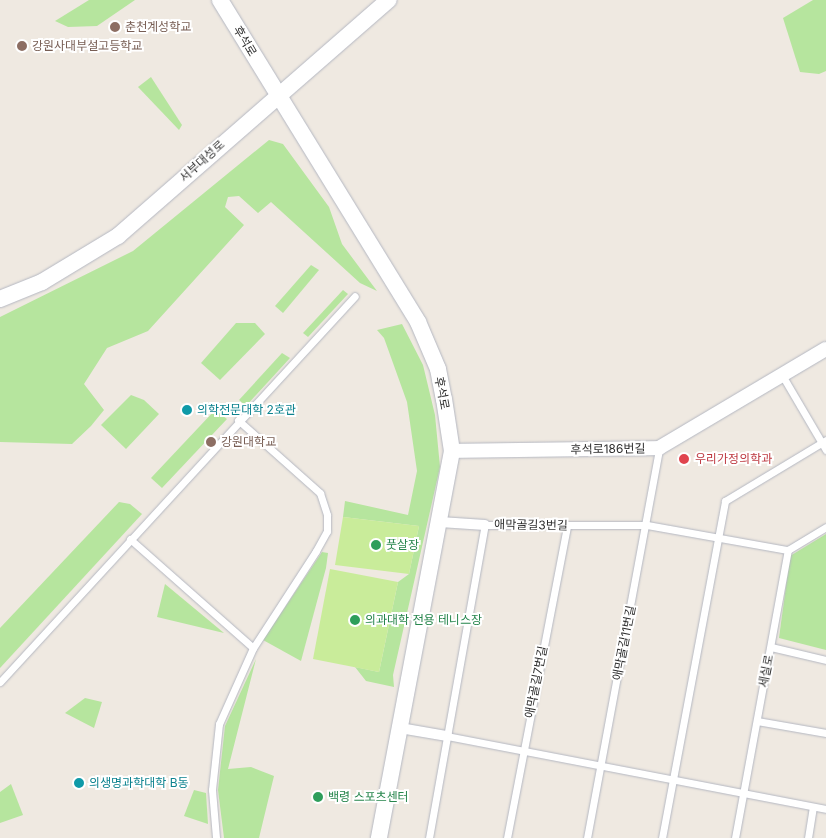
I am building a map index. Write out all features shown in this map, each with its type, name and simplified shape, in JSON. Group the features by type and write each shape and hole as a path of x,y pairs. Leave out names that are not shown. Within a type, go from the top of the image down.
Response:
{"street":[{"name":"후석로","path":"220,0 418,322 438,369 452,451 380,838"},
{"name":"서부대성로","path":"0,299 42,282 118,236 277,94 389,0"},
{"name":"후석로186번길","path":"452,451 659,448 826,349"},
{"path":"440,522 486,525"},
{"path":"400,728 447,736"}],"lane":[{"path":"0,682 238,420 247,415 355,296"},
{"path":"782,375 824,441 826,450"},
{"path":"216,838 212,790 219,724 253,648 327,531 328,515 320,493 238,420"},
{"path":"662,838 725,501 824,441"},
{"name":"애막골길11번길","path":"587,838 647,525 659,448"},
{"name":"애막골길3번길","path":"429,838 486,525 647,525 788,550"},
{"name":"애막골길7번길","path":"507,838 567,526"},
{"path":"788,550 826,526"},
{"path":"130,539 253,648"},
{"name":"세실로","path":"735,838 788,550"},
{"path":"771,647 826,660"},
{"path":"757,721 826,733"},
{"path":"447,736 826,809"},
{"path":"808,838 813,807"}],"green space":[{"path":"89,0 135,0 97,26 68,27 55,21"},
{"path":"813,0 826,0 826,71 819,74 800,72 783,18"},
{"path":"151,77 182,125 179,130 138,87"},
{"path":"269,140 283,144 329,207 342,244 377,291 360,283 271,202 258,213 239,196 228,197 225,207 244,225 148,331 107,348 84,384 104,410 91,426 72,444 0,442 0,317 133,251"},
{"path":"311,265 319,270 283,313 275,306"},
{"path":"343,290 348,294 308,337 303,333"},
{"path":"236,323 255,323 265,334 220,380 201,363"},
{"path":"402,324 423,365 435,415 440,467 393,675 394,687 366,681 355,667 379,672 398,582 409,574 419,526 343,517 345,501 408,515 417,471 407,402 384,338 377,330"},
{"path":"282,353 290,358 246,406 239,400"},
{"path":"131,395 144,400 159,414 126,449 101,425"},
{"path":"215,410 227,419 162,488 151,478"},
{"path":"119,502 130,504 142,514 0,668 0,628"},
{"name":"풋살장","path":"343,517 419,526 409,574 335,565"},
{"path":"826,534 826,650 779,638 790,556"},
{"path":"322,552 328,553 326,568 301,661 263,640"},
{"name":"의과대학 전용 테니스장","path":"330,569 398,582 379,672 313,659"},
{"path":"165,584 224,633 157,617"},
{"path":"256,659 228,769 251,767 274,776 259,838 224,838 218,790 225,726"},
{"path":"85,698 102,702 94,728 65,713"},
{"path":"11,784 23,815 0,823 0,792"},
{"path":"194,790 206,793 208,824 184,816"}],"place":[{"name":"춘천계성학교","path":"115,27"},
{"name":"강원사대부설고등학교","path":"22,46"},
{"name":"의학전문대학 2호관","path":"187,410"},
{"name":"강원대학교","path":"211,442"},
{"name":"우리가정의학과","path":"684,459"},
{"name":"풋살장","path":"376,545"},
{"name":"의과대학 전용 테니스장","path":"355,620"},
{"name":"의생명과학대학 B동","path":"79,783"},
{"name":"백령 스포츠센터","path":"318,797"}]}
